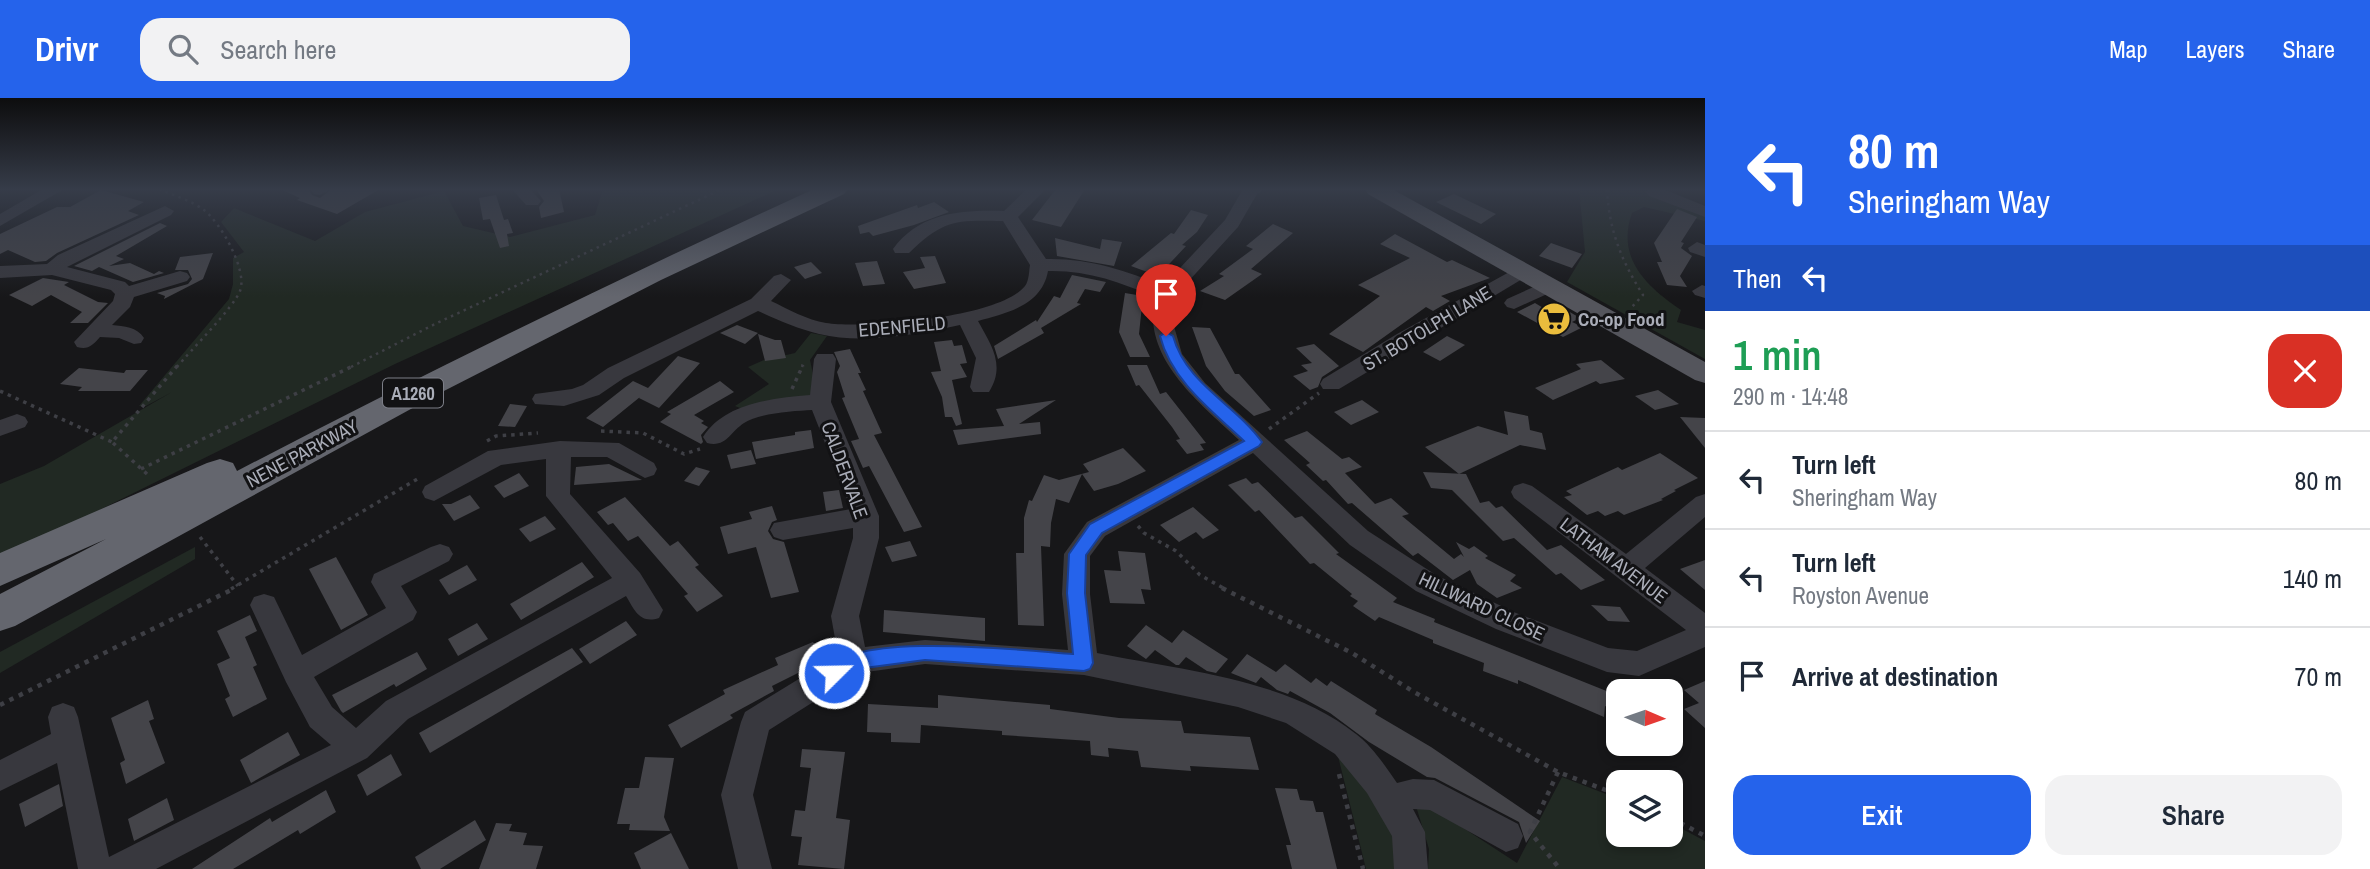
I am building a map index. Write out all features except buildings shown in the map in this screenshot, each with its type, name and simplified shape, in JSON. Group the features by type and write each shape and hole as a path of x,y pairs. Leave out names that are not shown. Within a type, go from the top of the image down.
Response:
{"highway":[{"name":"NENE PARKWAY","path":"0,590 248,460 627,269 724,225"},
{"name":"NENE PARKWAY","path":"0,614 428,385 651,274 757,225"},
{"path":"0,570 248,460"},
{"path":"0,627 127,547"}],"main road":[{"path":"1440,225 1705,374"}],"street":[{"path":"52,269 65,259 135,225"},
{"path":"902,249 928,225"},
{"path":"1015,225 1040,265 1074,263 1101,269 1166,294 1229,225"},
{"name":"EDENFIELD","path":"758,303 823,329 864,332 967,319 1011,306 1018,301 1034,289 1040,265"},
{"path":"0,272 52,269 118,286 125,293"},
{"name":"ST. BOTOLPH LANE","path":"1331,384 1522,271"},
{"path":"0,289 21,272"},
{"path":"125,293 180,276"},
{"path":"543,398 566,400 603,385 617,373 758,303 781,280"},
{"path":"1514,303 1549,286"},
{"path":"125,293 123,303 90,337 123,332 134,338"},
{"name":"HILLWARD CLOSE","path":"1166,294 1161,316 1171,355 1197,388 1359,538 1426,583 1506,621 1607,660 1639,664 1705,634"},
{"path":"967,319 987,358 981,387"},
{"name":"CALDERVALE","path":"825,359 820,402 866,516 866,538 845,616 853,661"},
{"name":"CALDERVALE","path":"715,437 728,410 820,402"},
{"path":"1084,663 1076,593 1077,554 1096,529 1254,442"},
{"path":"560,449 557,468 558,496 630,582 649,610"},
{"path":"435,492 496,457 560,449 611,449 645,470"},
{"name":"LATHAM AVENUE","path":"1523,492 1705,628"},
{"path":"1626,569 1705,503"},
{"path":"783,530 866,516"},
{"path":"296,673 403,612 384,582 440,554"},
{"path":"121,869 356,748 397,710 630,582"},
{"path":"264,605 296,673 321,717 356,748"},
{"path":"755,869 737,795 757,722 853,661 925,652 1084,663 1238,694 1296,713 1346,744 1378,782 1408,832 1411,869"},
{"path":"0,776 65,729 95,869"},
{"path":"1390,801 1413,794 1434,795 1506,836"}],"path":[{"path":"112,442 240,291 237,256 216,225"},
{"path":"141,469 246,420 435,324 646,225"},
{"path":"1609,225 1619,254 1643,295 1626,312"},
{"path":"1254,442 1331,384"},
{"path":"0,391 112,442 147,474"},
{"path":"1130,516 1144,533 1176,551 1200,575 1352,653 1414,692 1558,772 1606,790"},
{"path":"200,537 238,586"},
{"path":"0,705 238,586 304,545"},
{"path":"1330,734 1363,869"},
{"path":"1558,772 1530,832 1559,869"},
{"path":"1683,824 1705,836"}],"shaded area":[{"path":"223,225 276,225 315,241 343,225 462,225 510,237 556,225 700,225 395,364 0,559 0,484 44,466 172,392 146,406 139,406 229,299 233,284 233,258 244,252"},
{"path":"1582,225 1629,225 1628,244 1637,269 1656,291 1681,310 1677,322 1705,330 1705,359 1567,282 1585,252"},
{"path":"811,333 827,336 810,360 813,385 808,399 745,410 735,406 769,384 748,367 764,360 795,353"},
{"path":"195,547 195,559 0,673 0,652"},
{"path":"1336,748 1356,764 1397,838 1400,869 1366,869"},
{"path":"1562,777 1606,794 1606,847 1683,847 1683,829 1705,841 1705,869 1428,869 1429,849 1416,806 1425,803 1517,863"}],"place":[{"name":"Co-op Food","path":"1554,319"}],"route":[{"path":"834,673 853,661 925,652 1084,663 1076,593 1077,554 1096,529 1254,442 1197,388 1171,355 1166,336"}]}
